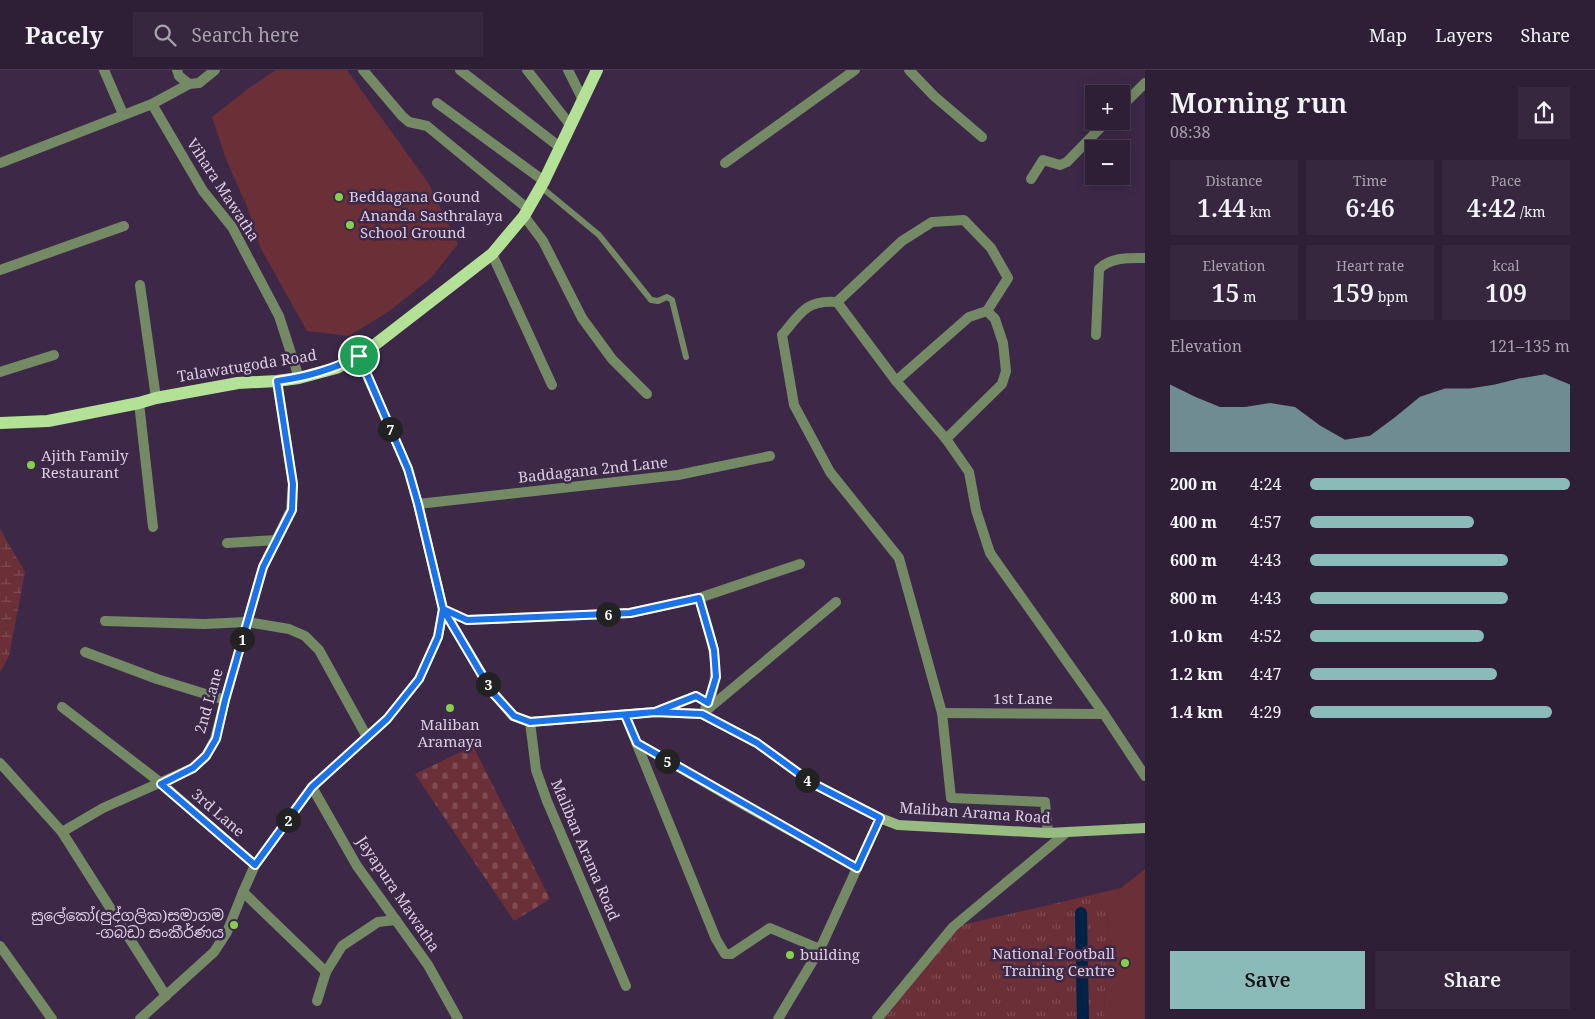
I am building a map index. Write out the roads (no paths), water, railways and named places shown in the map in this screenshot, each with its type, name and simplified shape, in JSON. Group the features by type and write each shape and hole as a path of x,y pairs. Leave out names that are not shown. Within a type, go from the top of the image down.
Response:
{"main road":[{"name":"Talawatugoda Road","path":"0,424 48,422 156,398 238,383 299,378 336,368 359,356 492,254 526,212 543,184 597,70"}],"street":[{"path":"104,70 123,114"},
{"path":"177,70 179,76 189,84"},
{"path":"0,163 152,104 189,84 199,83 215,70"},
{"path":"362,70 402,116 409,122 427,126 526,212 582,318 612,359 646,394"},
{"path":"460,70 561,148"},
{"path":"527,70 571,126"},
{"path":"568,70 583,100"},
{"path":"725,163 855,70"},
{"path":"909,70 934,96 982,137"},
{"path":"1130,98 1145,83"},
{"path":"437,103 543,184"},
{"name":"Vihara Mawatha","path":"152,104 203,191 232,227 254,267 279,316 299,378"},
{"path":"1031,179 1043,160 1060,165 1067,162 1098,130"},
{"path":"837,302 902,241 932,222 964,220 991,248 1008,278 987,311 969,317 896,381"},
{"path":"0,270 124,226"},
{"path":"492,254 552,385"},
{"path":"1096,335 1099,269 1104,263 1115,260 1145,258"},
{"path":"140,285 156,398"},
{"path":"1048,834 1044,802 1036,800 951,798 942,713 899,558 830,472 794,405 782,335 807,306 822,300 837,302 896,381 946,439 969,472 976,510 990,553 1104,714 1145,776"},
{"path":"946,439 1002,384 1006,371 1003,344 995,319 987,311"},
{"path":"0,372 54,355"},
{"path":"359,356 408,469 443,609 492,692 514,716 530,722 655,712 702,714 836,602"},
{"name":"2nd Lane","path":"62,832 103,808 161,784 193,768 206,756 216,739 225,700 263,567 292,510 293,484 277,381"},
{"path":"139,403 152,527"},
{"name":"Baddagana 2nd Lane","path":"418,504 678,475 770,456"},
{"path":"228,543 277,540"},
{"path":"443,609 467,620 630,613 699,598 800,564"},
{"path":"699,598 714,650 716,677 708,703 702,714"},
{"path":"140,1019 214,952 227,932 242,892 255,865 312,787 387,719 419,679 438,637 443,609"},
{"path":"105,621 204,624 247,622 289,629 306,636 320,650 367,737"},
{"path":"85,652 157,679 225,700"},
{"path":"655,712 696,696 708,703"},
{"name":"3rd Lane","path":"62,707 161,784 255,865"},
{"name":"1st Lane","path":"942,713 1104,714"},
{"name":"Maliban Arama Road","path":"702,714 757,743 812,783 898,826 1048,834 1145,828"},
{"path":"625,715 716,939 725,954 732,954 770,928 820,949"},
{"name":"Maliban Arama Road","path":"530,722 536,770 544,793 626,986"},
{"path":"637,743 857,868"},
{"path":"0,763 62,832 166,996"},
{"name":"Jayapura Mawatha","path":"312,787 357,866 428,965 458,1019"},
{"path":"778,1019 820,949 880,818"},
{"path":"877,1019 953,927 1067,832"},
{"path":"242,892 326,972"},
{"path":"317,1001 326,972 342,946 378,922 396,920"},
{"path":"0,946 52,1019"}],"lane":[{"path":"543,184 599,235 651,300 658,301 667,297 672,300 686,358"}],"waterway":[{"path":"1081,913 1083,1019"}],"place":[{"name":"Beddagana Gound","path":"339,197"},
{"name":"Ananda Sasthralaya School Ground","path":"350,225"},
{"name":"Ajith Family Restaurant","path":"31,465"},
{"name":"Maliban Aramaya","path":"450,708"},
{"name":"සුලේකෝ(පුද්ගලික)සමාගම -ගබඩා සංකීර්ණය","path":"234,925"},
{"name":"building","path":"790,955"},
{"name":"National Football Training Centre","path":"1125,963"}]}
